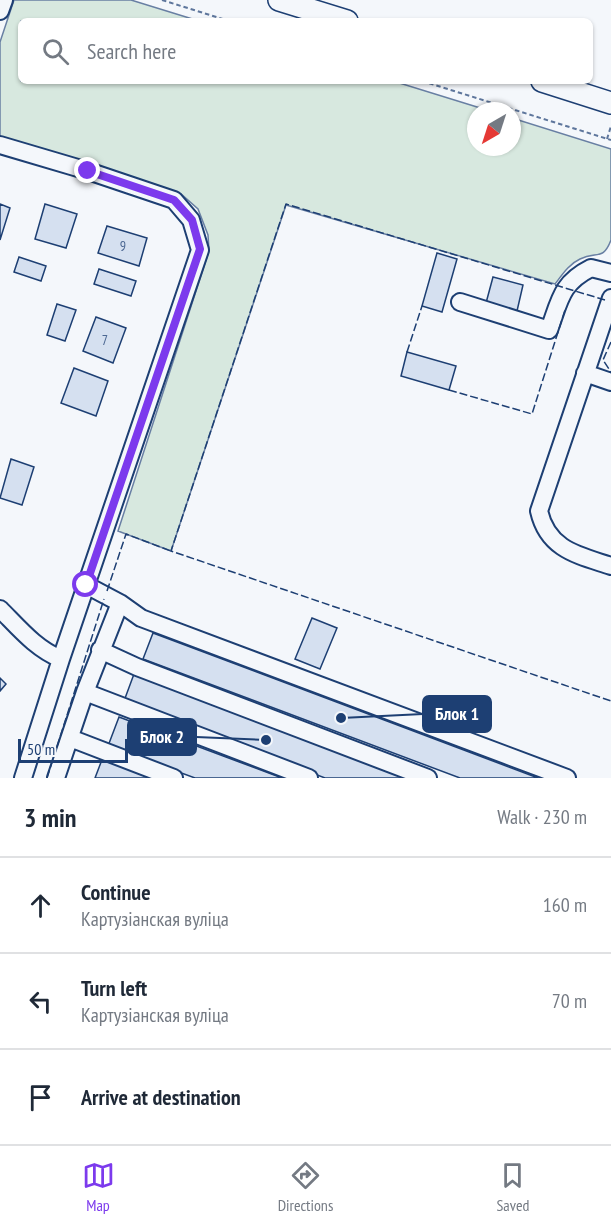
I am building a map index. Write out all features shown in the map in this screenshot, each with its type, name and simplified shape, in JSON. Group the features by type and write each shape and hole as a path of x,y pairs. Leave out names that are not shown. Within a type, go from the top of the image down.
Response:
{"main road":[{"path":"279,0 337,18"},
{"path":"551,84 611,103"}],"street":[{"path":"0,11 4,0"},
{"path":"0,144 174,200 192,220 200,249 22,778"},
{"path":"460,302 549,330 565,287 591,268 611,273"},
{"path":"611,298 539,511 543,526 550,536 570,552 611,566"},
{"path":"585,373 611,382"},
{"path":"86,585 120,603 141,618 567,778"},
{"path":"59,777 85,692 120,603"},
{"path":"0,609 36,645 47,654 61,659"},
{"path":"100,650 137,668 428,778"},
{"path":"85,692 309,778"},
{"path":"70,738 174,778"}],"path":[{"path":"162,0 219,18"},
{"path":"432,84 609,139 611,126"}],"shaded area":[{"path":"14,0 131,0 189,18 18,18 18,84 403,84 467,104 467,156 521,156 521,121 611,149 611,240 602,253 580,259 572,264 555,284 286,205 171,551 118,531 209,251 208,235 198,209 181,194 0,138 0,42"}],"building":[{"path":"0,204 10,208 0,240"},
{"path":"45,204 77,214 66,248 35,239"},
{"path":"107,226 147,238 139,266 98,253"},
{"path":"437,253 457,259 442,312 422,306"},
{"path":"19,257 46,266 41,281 14,272"},
{"path":"99,269 136,281 131,296 94,284"},
{"path":"493,277 523,285 517,311 486,303"},
{"path":"57,304 76,310 65,341 47,335"},
{"path":"96,317 126,328 113,363 83,351"},
{"path":"407,352 456,366 449,390 401,376"},
{"path":"74,368 108,381 96,416 61,403"},
{"path":"11,459 34,467 22,505 0,498"},
{"path":"312,618 337,628 320,669 295,659"},
{"path":"153,633 538,778 460,778 143,659"},
{"path":"134,674 408,778 325,778 124,701"},
{"path":"0,678 6,684 0,691"},
{"path":"119,717 282,778 195,778 108,746"},
{"path":"103,757 157,778 95,778"}],"fence":[{"path":"605,300 286,204 171,551 611,701"},
{"path":"407,352 422,306"},
{"path":"449,390 532,414 565,310"},
{"path":"611,342 603,360 611,372"},
{"path":"107,591 126,534 171,551"},
{"path":"47,778 104,599"}],"place":[{"name":"Блок 1","path":"341,718"},
{"name":"Блок 2","path":"266,740"}],"route":[{"path":"86,585 200,249 192,220 174,200 88,171"}]}
